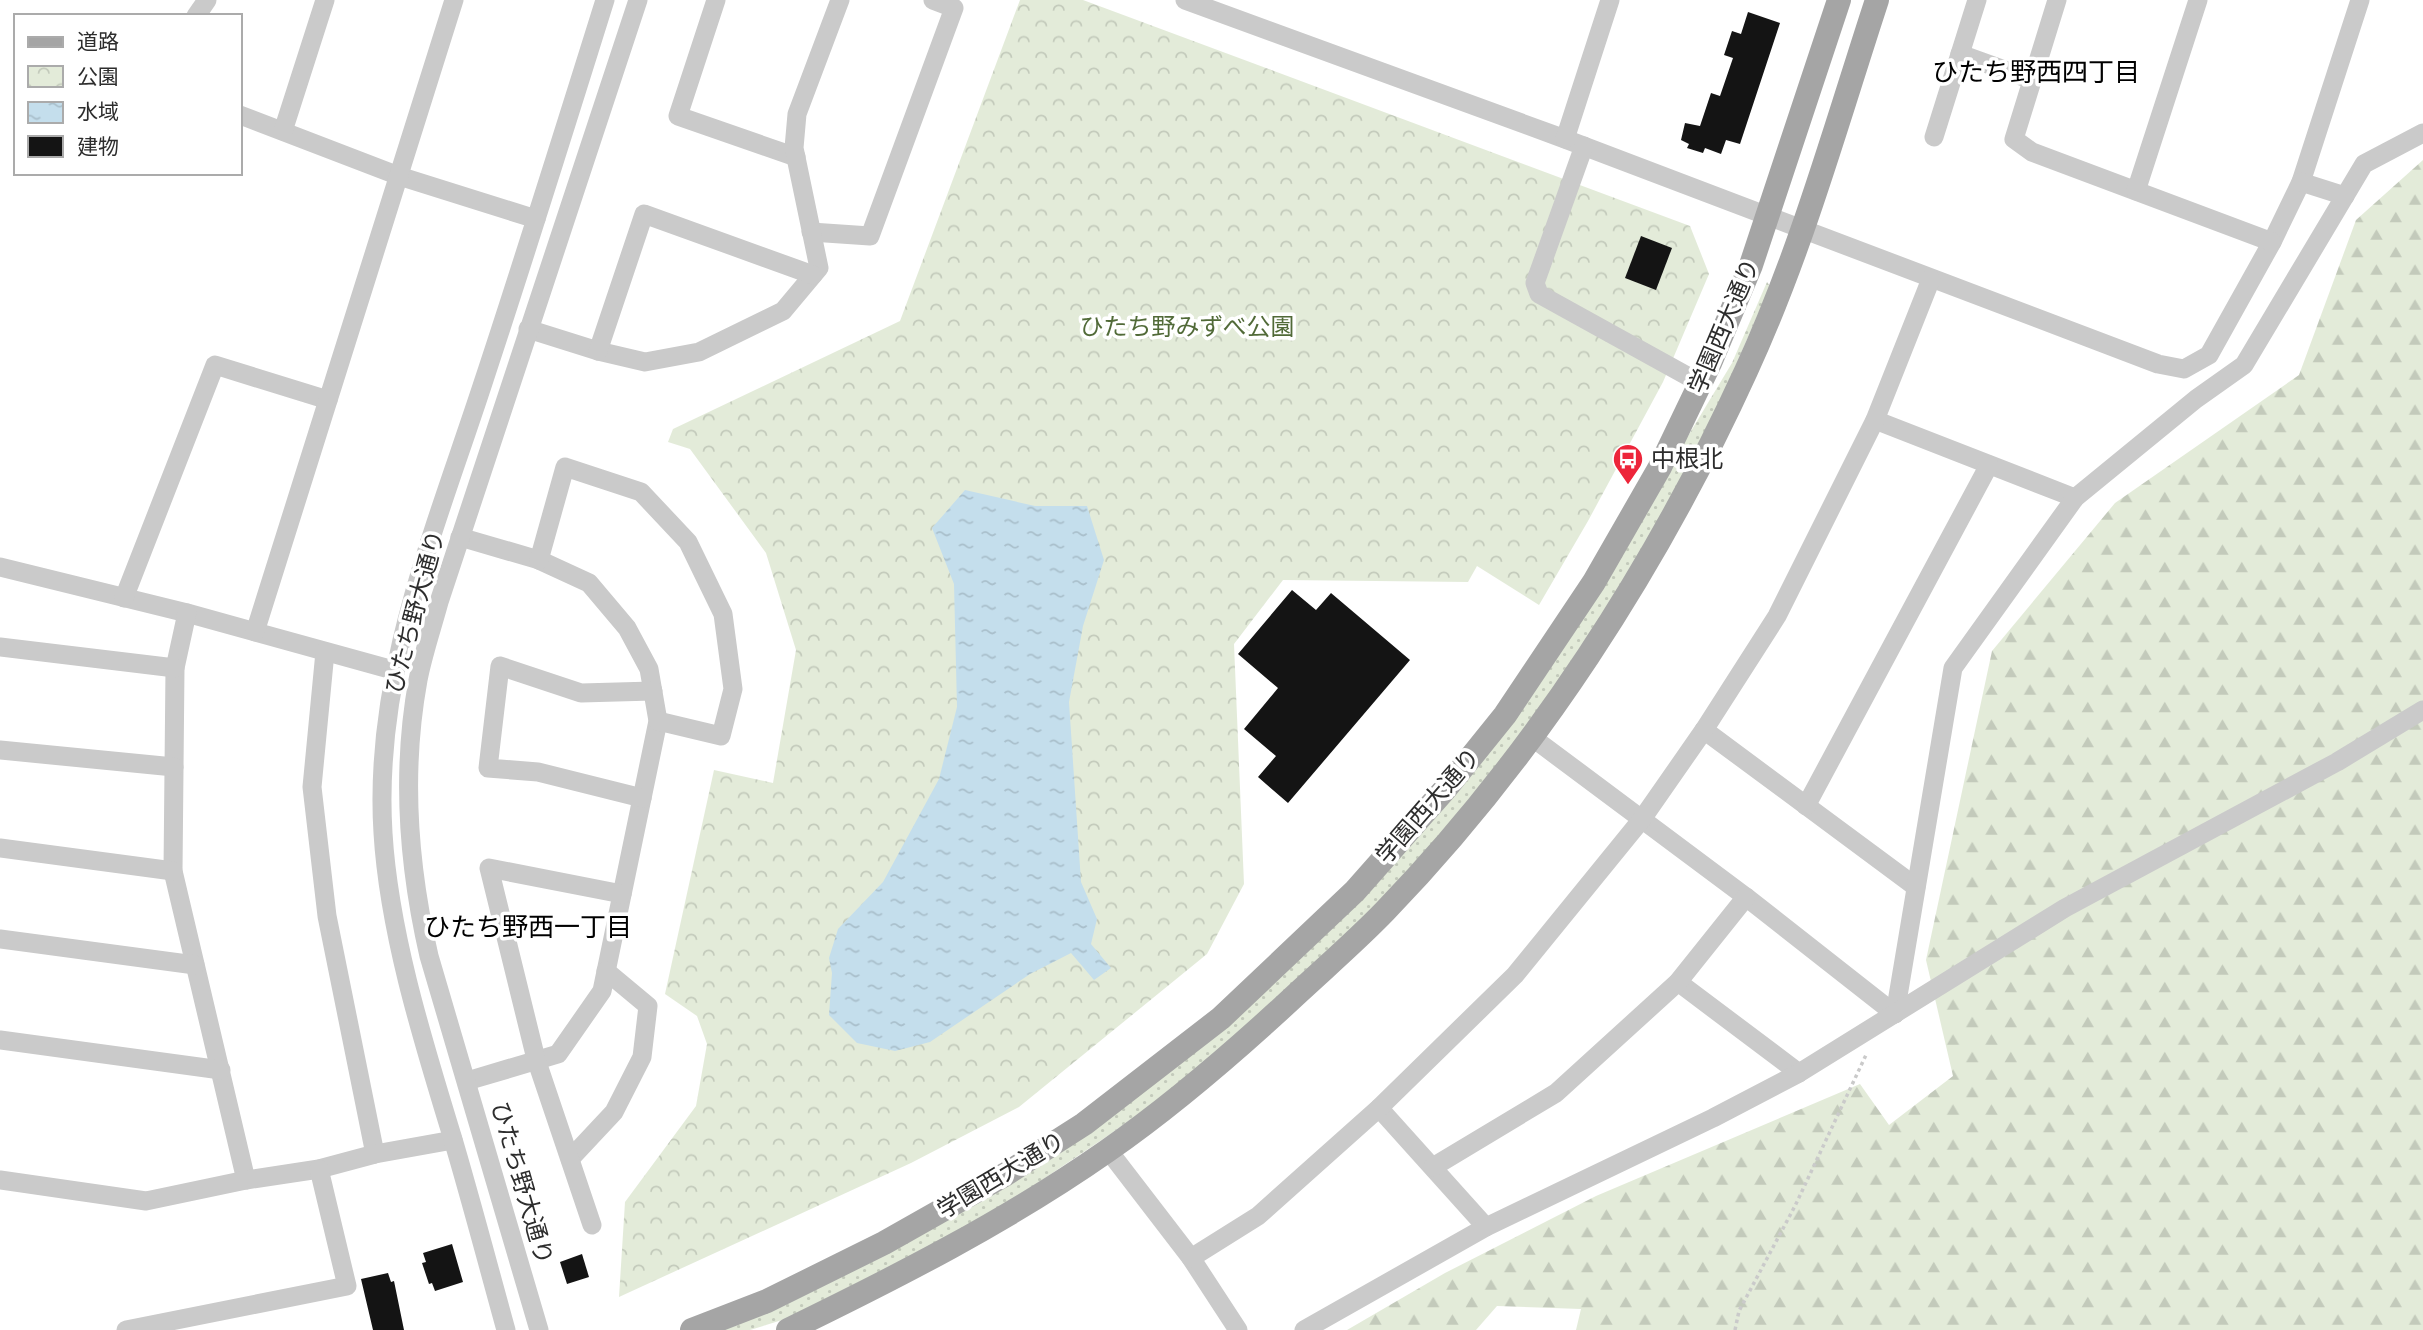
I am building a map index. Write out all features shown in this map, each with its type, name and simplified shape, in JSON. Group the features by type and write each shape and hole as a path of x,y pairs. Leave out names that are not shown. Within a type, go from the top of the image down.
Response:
{"main road":[{"name":"学園西大通り","path":"692,1330 767,1301 884,1243 1006,1174 1084,1124 1221,1018 1355,891 1447,787 1505,715 1594,582 1660,467 1751,265 1839,0"},
{"name":"学園西大通り","path":"788,1330 903,1274 1028,1202 1108,1150 1244,1043 1384,912 1533,738 1623,601 1693,482 1747,369 1824,167 1877,0"}],"street":[{"path":"283,131 325,0"},
{"path":"255,632 454,0"},
{"name":"ひたち野大通り","path":"506,1330 437,1088 393,918 382,829 382,748 393,670 414,594 605,0"},
{"name":"ひたち野大通り","path":"539,1330 429,956 420,916 413,870 407,782 410,739 418,678 439,602 638,0"},
{"path":"716,0 678,116 796,157"},
{"path":"528,329 598,351 645,362 699,352 783,311 819,268 794,148 797,114 840,0"},
{"path":"811,232 870,236 954,8 933,0"},
{"path":"1185,0 1236,9 1574,143 1931,279 2158,364 2184,369 2209,355 2272,242 2301,182 2360,0"},
{"path":"1610,0 1535,284 1539,294 1700,383"},
{"path":"1934,137 1977,0"},
{"path":"2057,0 2014,139 2032,152 2272,242"},
{"path":"2136,191 2197,0"},
{"path":"1960,54 2032,80"},
{"path":"242,116 398,176 536,219"},
{"path":"1888,1018 1916,887 1953,668 2075,498 2196,399 2244,365 2364,164 2423,133"},
{"path":"2301,182 2345,196"},
{"path":"598,351 644,214 813,275"},
{"path":"1191,1258 1258,1216 1379,1108 1515,975 1642,819 1777,616 1875,420 1931,279"},
{"path":"124,598 215,365 328,400"},
{"path":"1875,420 2075,498"},
{"path":"1806,806 1989,465"},
{"path":"539,560 565,467 641,492 688,542 723,614 733,689 721,736 658,721"},
{"path":"460,537 539,560 589,583 627,628 649,669 658,721 602,991 558,1054 467,1080"},
{"path":"0,567 187,613 393,670"},
{"path":"187,613 175,668 173,871 246,1180"},
{"path":"0,646 175,668"},
{"path":"325,652 312,788 327,916 375,1154"},
{"path":"642,797 537,772 488,768 500,666 581,693 653,691"},
{"path":"1304,1330 1486,1227 1713,1118 1799,1073 2066,908 2337,762 2423,710"},
{"path":"1703,730 1916,887"},
{"path":"1533,738 1746,897 1888,1018"},
{"path":"0,750 174,767"},
{"path":"0,848 173,871"},
{"path":"592,1226 536,1059 489,868 622,894"},
{"path":"1433,1167 1556,1093 1678,982 1746,897"},
{"path":"0,939 195,965"},
{"path":"570,1159 614,1112 642,1057 648,1006 606,971"},
{"path":"1678,982 1799,1073"},
{"path":"0,1040 221,1070"},
{"path":"1379,1108 1486,1227"},
{"path":"0,1180 146,1201 246,1180 319,1169 375,1154 453,1140"},
{"path":"1108,1150 1191,1258 1238,1330"},
{"path":"126,1330 347,1286 319,1169"}],"path":[{"path":"1735,1330 1739,1311 1795,1206 1888,1018"}],"green space":[{"name":"ひたち野みずべ公園","path":"1020,0 1083,0 1690,226 1709,274 1663,382 1539,605 1477,566 1468,582 1283,580 1234,644 1244,884 1207,954 1019,1107 911,1163 619,1297 625,1202 696,1106 707,1044 697,1016 665,994 714,770 773,783 796,650 766,553 690,449 668,442 673,429 900,321"},
{"path":"2423,160 2423,1330 1576,1330 1581,1309 1497,1306 1476,1330 1347,1330 1445,1273 1596,1196 1860,1084 1889,1125 1953,1076 1926,960 1992,651 2115,503 2299,375 2356,220"},
{"path":"1767,282 1770,286 1768,291 1702,443 1648,546 1523,733 1441,835 1362,924 1183,1082 1036,1184 975,1222 795,1316 750,1330 718,1330 989,1197 1384,875 1688,436 1732,363"}],"water":[{"path":"965,490 1035,506 1087,506 1104,560 1083,626 1069,702 1081,882 1097,919 1091,944 1111,968 1094,980 1071,953 1030,974 930,1042 895,1051 857,1043 829,1015 832,973 829,958 838,929 883,882 939,779 957,707 954,584 932,528"}],"building":[{"path":"1748,12 1780,23 1740,144 1726,140 1721,154 1705,148 1703,153 1687,148 1689,144 1681,140 1685,123 1700,126 1711,93 1720,96 1733,58 1724,55 1732,31 1741,34"},
{"path":"1641,236 1672,248 1656,290 1625,278"},
{"path":"1292,590 1316,610 1331,593 1410,660 1288,803 1258,777 1276,756 1244,729 1278,688 1238,654"},
{"path":"452,1244 463,1282 435,1291 432,1283 429,1284 422,1263 426,1262 423,1253"},
{"path":"582,1254 589,1277 567,1284 560,1262"},
{"path":"388,1273 391,1282 394,1281 404,1330 373,1330 361,1279"}],"place":[{"name":"中根北","path":"1628,486"}],"district":[{"name":"ひたち野西四丁目","path":"2036,72"},
{"name":"ひたち野西一丁目","path":"528,927"}]}
